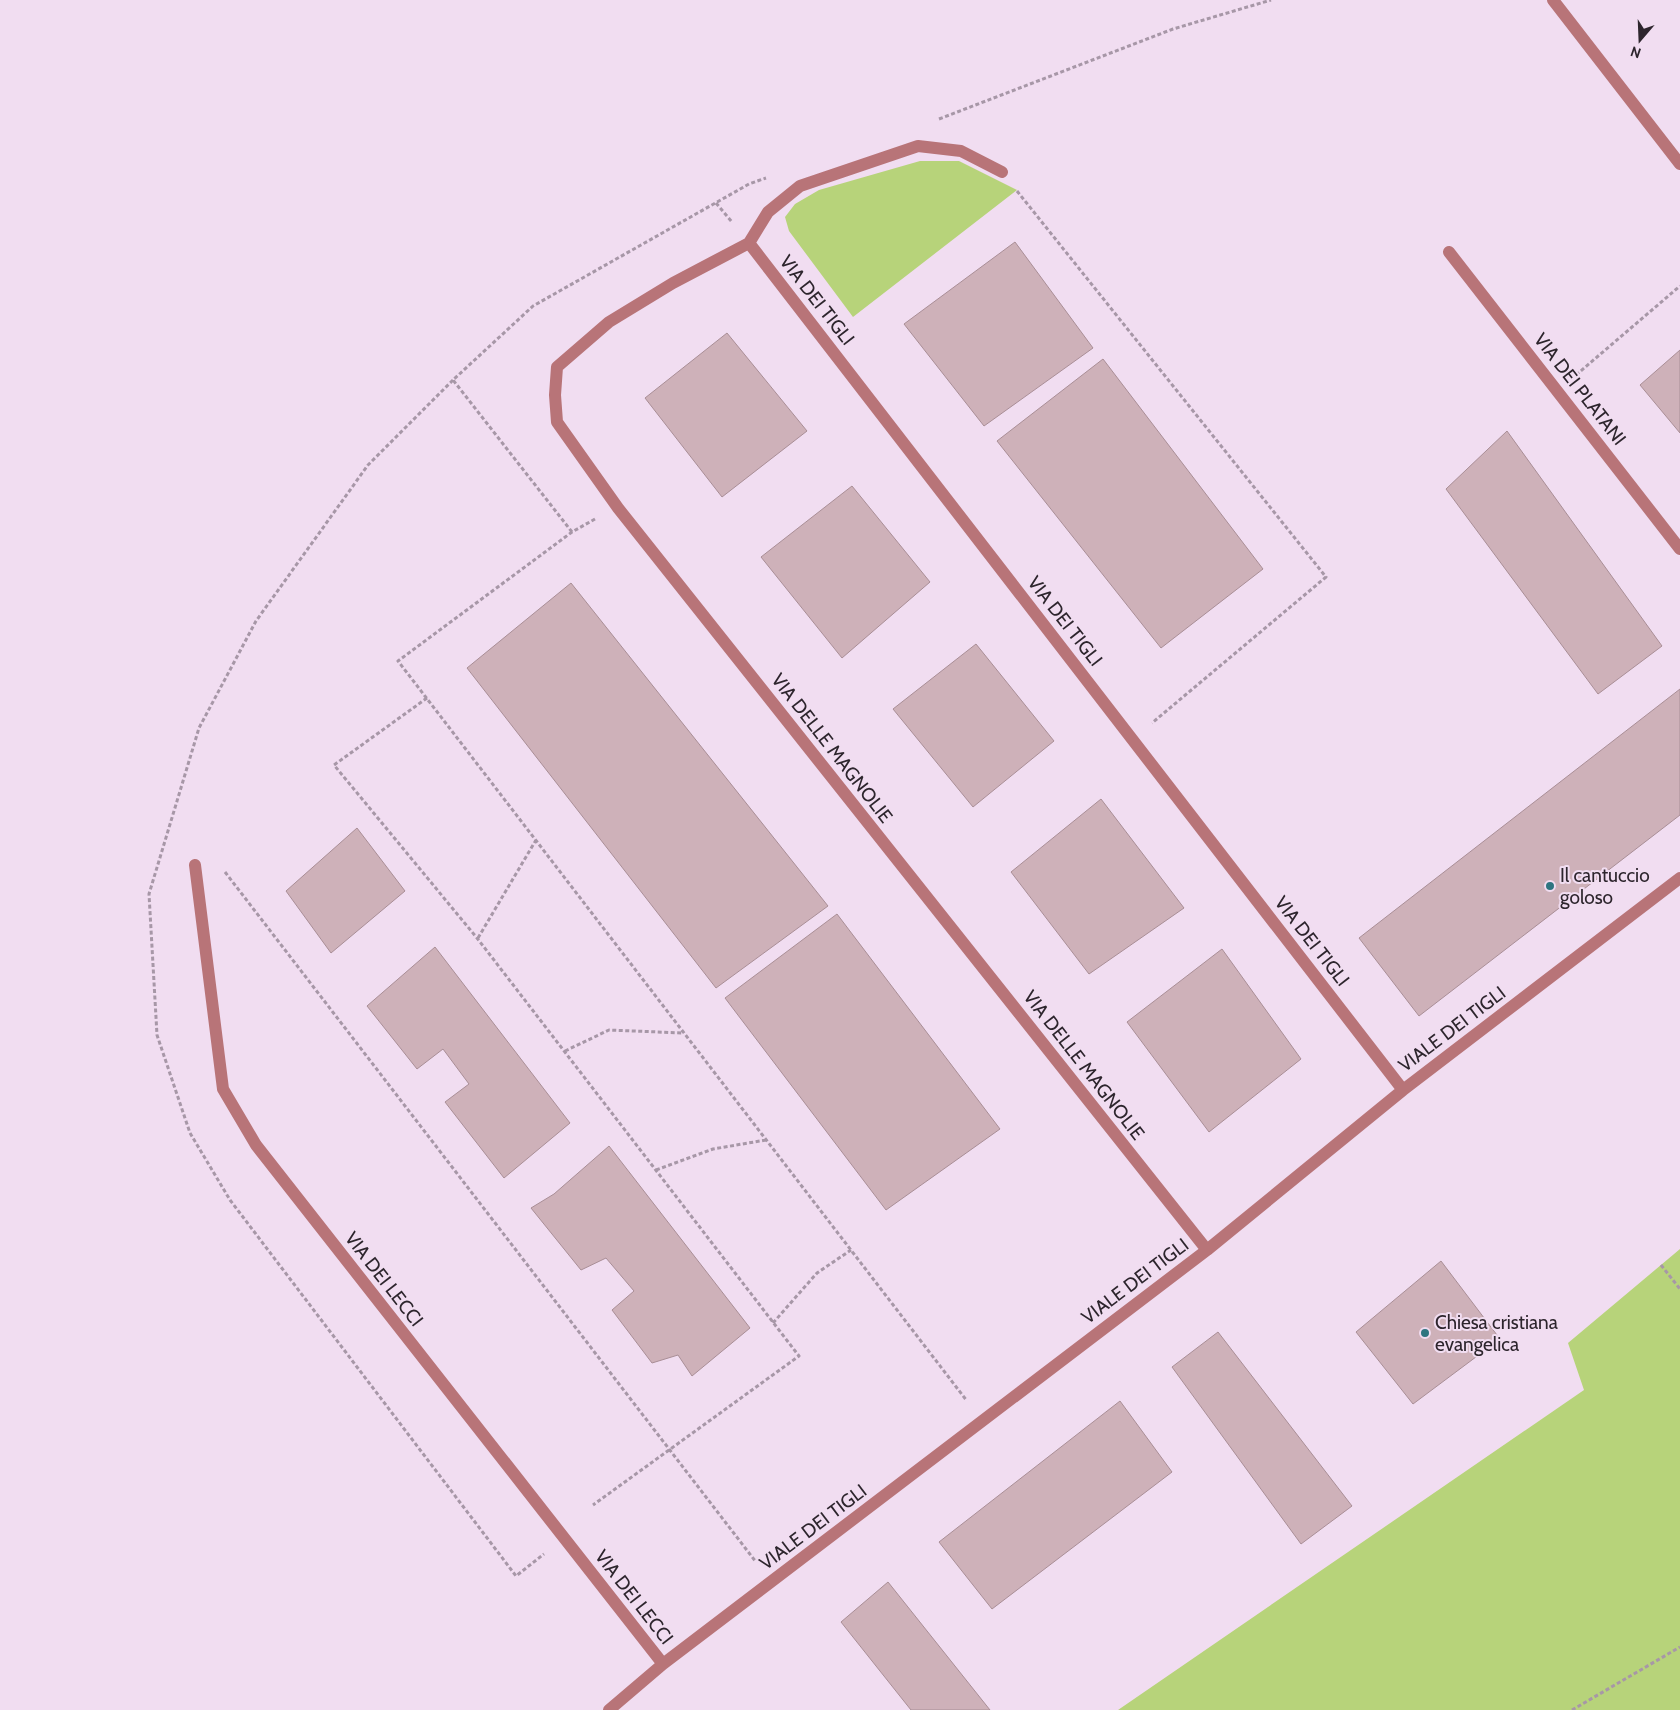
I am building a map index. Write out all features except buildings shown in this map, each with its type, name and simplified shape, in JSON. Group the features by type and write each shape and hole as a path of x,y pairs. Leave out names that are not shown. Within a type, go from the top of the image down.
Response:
{"street":[{"path":"1553,0 1680,164"},
{"path":"749,243 768,212 800,186 918,146 960,151 1002,172"},
{"name":"VIA DELLE MAGNOLIE","path":"749,243 673,283 609,322 557,367 555,395 557,422 618,508 1207,1250"},
{"name":"VIA DEI TIGLI","path":"749,243 1403,1090"},
{"name":"VIA DEI PLATANI","path":"1449,252 1680,549"},
{"name":"VIA DEI LECCI","path":"195,864 224,1089 256,1145 663,1664"},
{"name":"VIALE DEI TIGLI","path":"609,1710 663,1664 1207,1250 1403,1090 1680,878"}],"path":[{"path":"930,122 1173,29 1272,0"},
{"path":"939,119 944,123"},
{"path":"1002,172 1326,577 1133,739"},
{"path":"565,1539 516,1576 230,1200 190,1133 158,1035 149,894 199,728 256,621 368,465 453,380 533,306 749,184 767,178"},
{"path":"1558,390 1680,286"},
{"path":"453,380 572,532"},
{"path":"618,508 572,532 398,661 982,1422"},
{"path":"427,698 334,765 478,938 799,1356 593,1505"},
{"path":"478,938 536,840"},
{"path":"225,872 772,1582"},
{"path":"565,1052 608,1030 684,1033"},
{"path":"656,1170 713,1149 766,1140"},
{"path":"773,1323 817,1273 851,1250"},
{"path":"1661,1265 1680,1289"},
{"path":"1572,1710 1680,1647"}],"green space":[{"path":"920,161 959,161 1017,190 853,317 789,231 785,217 795,204 819,190"},
{"path":"1680,1249 1680,1710 1118,1710 1584,1390 1568,1343"}],"place":[{"name":"Il cantuccio goloso","path":"1550,886"},
{"name":"Chiesa cristiana evangelica","path":"1425,1333"}]}
